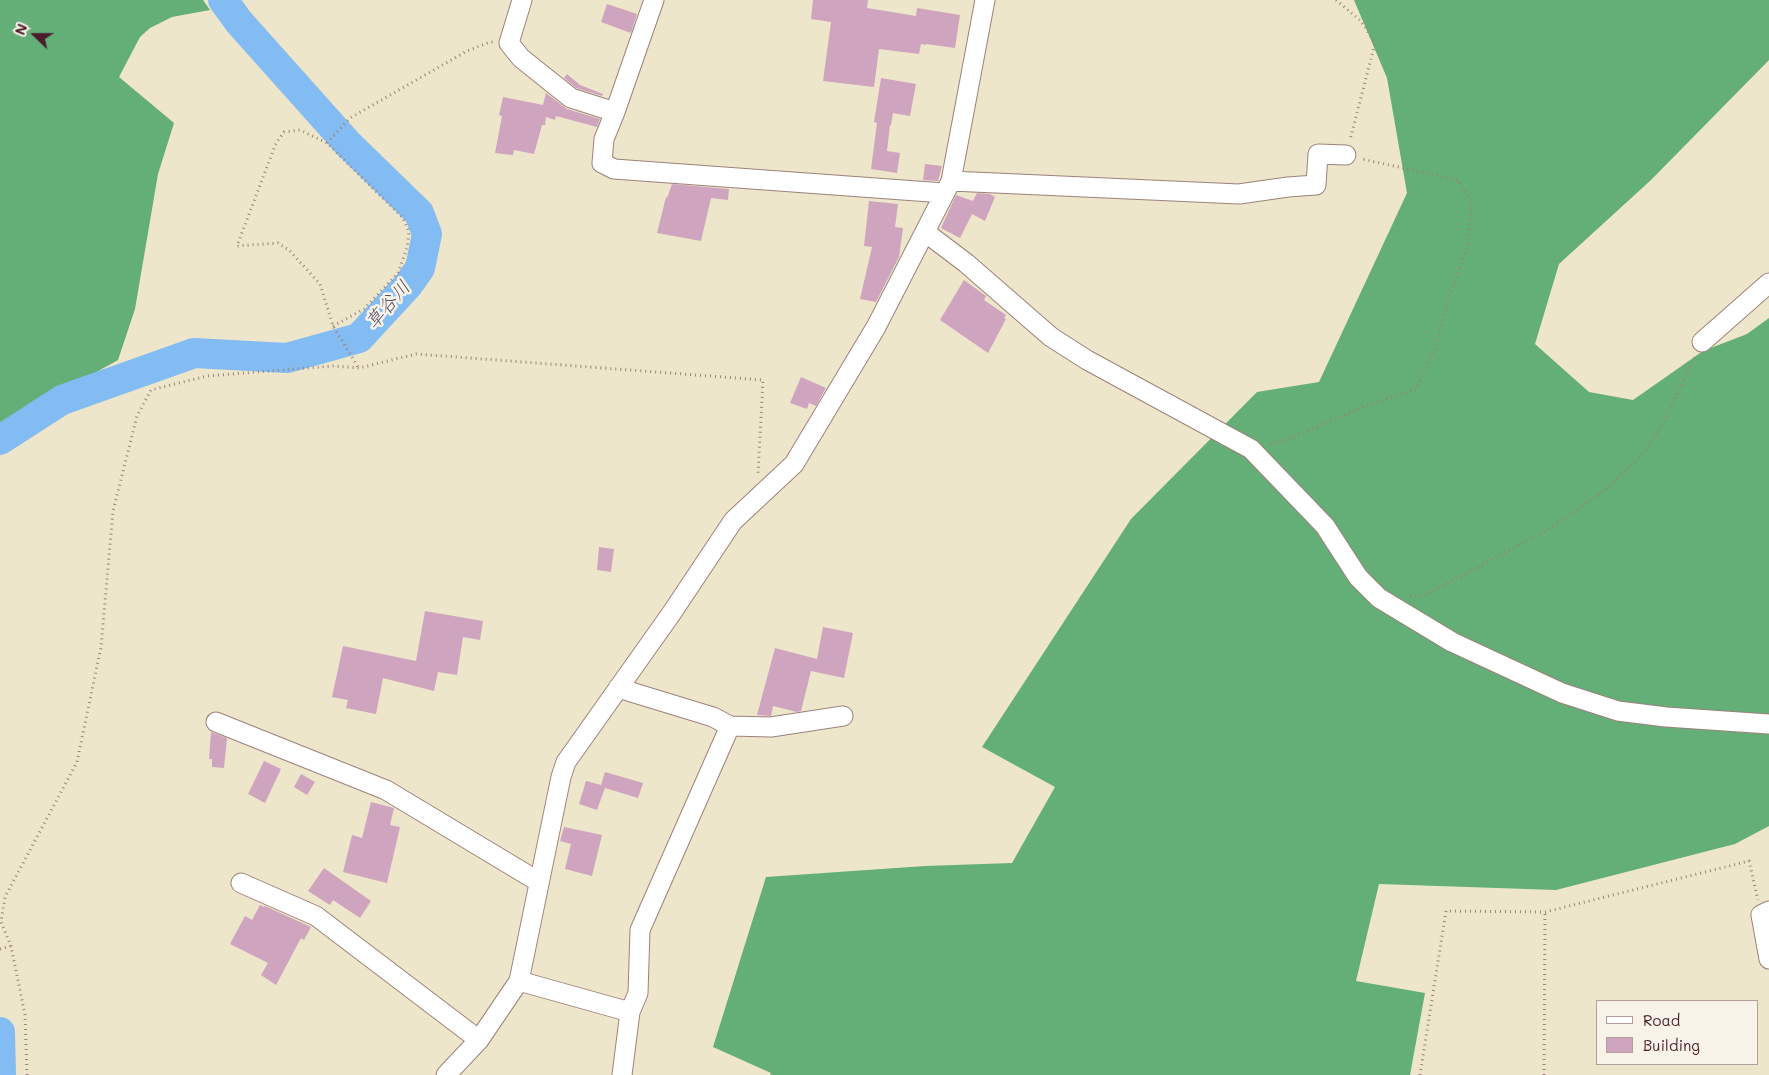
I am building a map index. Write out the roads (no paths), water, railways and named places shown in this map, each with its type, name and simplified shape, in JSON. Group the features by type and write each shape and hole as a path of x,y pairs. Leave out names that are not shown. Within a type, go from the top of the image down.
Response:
{"street":[{"path":"522,0 509,43 521,58 571,98 615,112"},
{"path":"654,0 604,139 602,163 614,169 947,187 1239,194 1316,185 1318,154 1346,155"},
{"path":"446,1075 479,1040 519,981 561,777 566,762 671,614 733,521 794,464 876,327 925,232 947,187 985,0"},
{"path":"925,232 966,263 1051,337 1087,360 1251,449 1325,526 1358,577 1380,598 1452,642 1562,693 1618,711 1666,717 1769,724"},
{"path":"1702,342 1769,283"},
{"path":"618,688 713,717 730,726 771,727 843,716"},
{"path":"216,722 386,790 539,882"},
{"path":"622,1075 630,1012 638,993 640,930 730,726"},
{"path":"241,883 316,916 479,1040"},
{"path":"1765,913 1769,959"},
{"path":"519,981 630,1012"}],"waterway":[{"name":"草谷川","path":"0,440 62,400 194,353 287,358 359,338 408,285 420,268 427,234 419,213 348,144 239,22 223,0"},
{"name":"草谷川","path":"0,1032 1,1075"}]}
